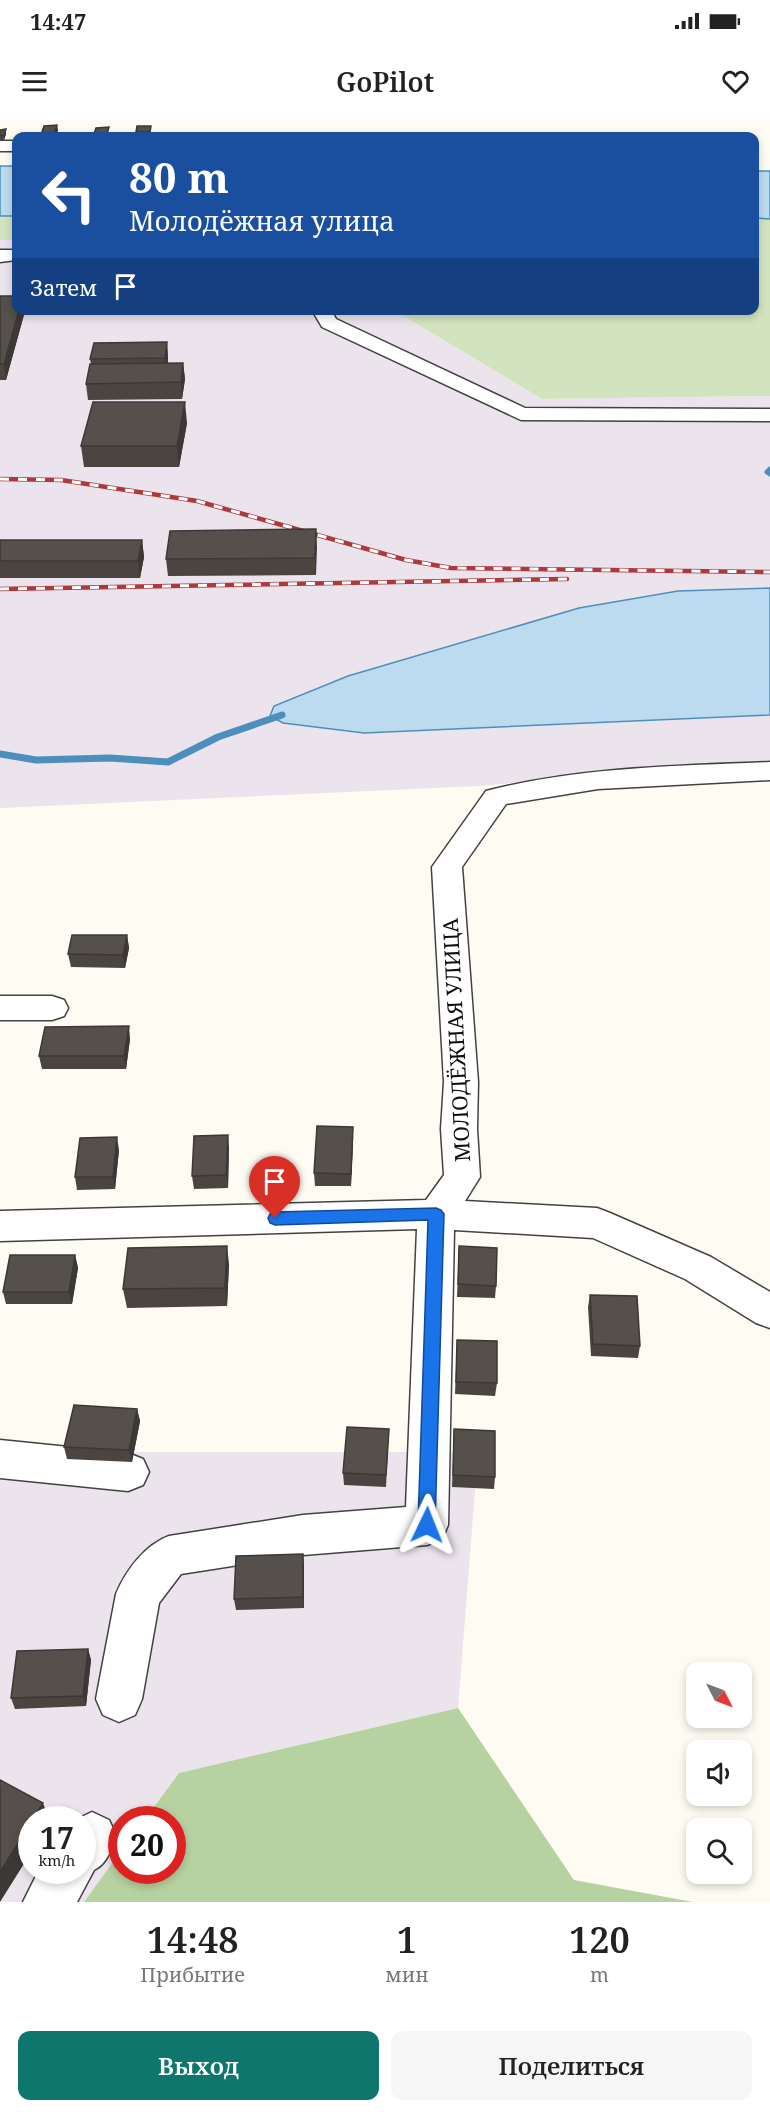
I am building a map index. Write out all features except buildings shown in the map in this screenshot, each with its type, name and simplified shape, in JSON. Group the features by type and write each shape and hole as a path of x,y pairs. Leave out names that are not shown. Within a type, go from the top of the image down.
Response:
{"street":[{"path":"324,315 329,323 521,414 770,415"},
{"name":"МОЛОДЁЖНАЯ УЛИЦА","path":"436,1214 462,1177 459,1129 461,1082 447,867 496,796 542,785 608,778 770,771"},
{"path":"0,1008 52,1008"},
{"path":"0,1226 436,1214 597,1223 698,1268 770,1312"},
{"path":"119,1699 138,1594 169,1556 303,1535 427,1525 436,1214"},
{"path":"0,1459 128,1472"},
{"path":"48,1902 60,1884"}],"shaded area":[{"path":"0,240 12,240 12,315 402,315 542,399 770,396 770,760 478,786 0,808"},
{"path":"0,1452 478,1452 458,1708 179,1773 155,1806 108,1806 108,1869 84,1902 0,1902"}],"green space":[{"path":"0,216 12,216 12,240 0,240"},
{"path":"759,219 770,219 770,396 542,399 402,315 759,315"},
{"path":"458,1708 574,1880 693,1902 84,1902 108,1869 108,1884 186,1884 186,1806 155,1806 179,1773"}],"water":[{"path":"0,166 12,166 12,216 0,216"},
{"path":"759,171 770,171 770,219 759,218"},
{"path":"770,588 770,715 364,733 283,723 270,716 274,706 348,676 579,608 678,591"}],"waterway":[{"path":"770,469 767,472 770,474"},
{"path":"0,754 36,760 110,758 168,762 218,737 282,715"}],"railway":[{"path":"0,479 61,480 197,501 406,560 451,568 770,572"},
{"path":"0,589 567,579"}],"route":[{"path":"275,1218 436,1214 427,1525"}]}
